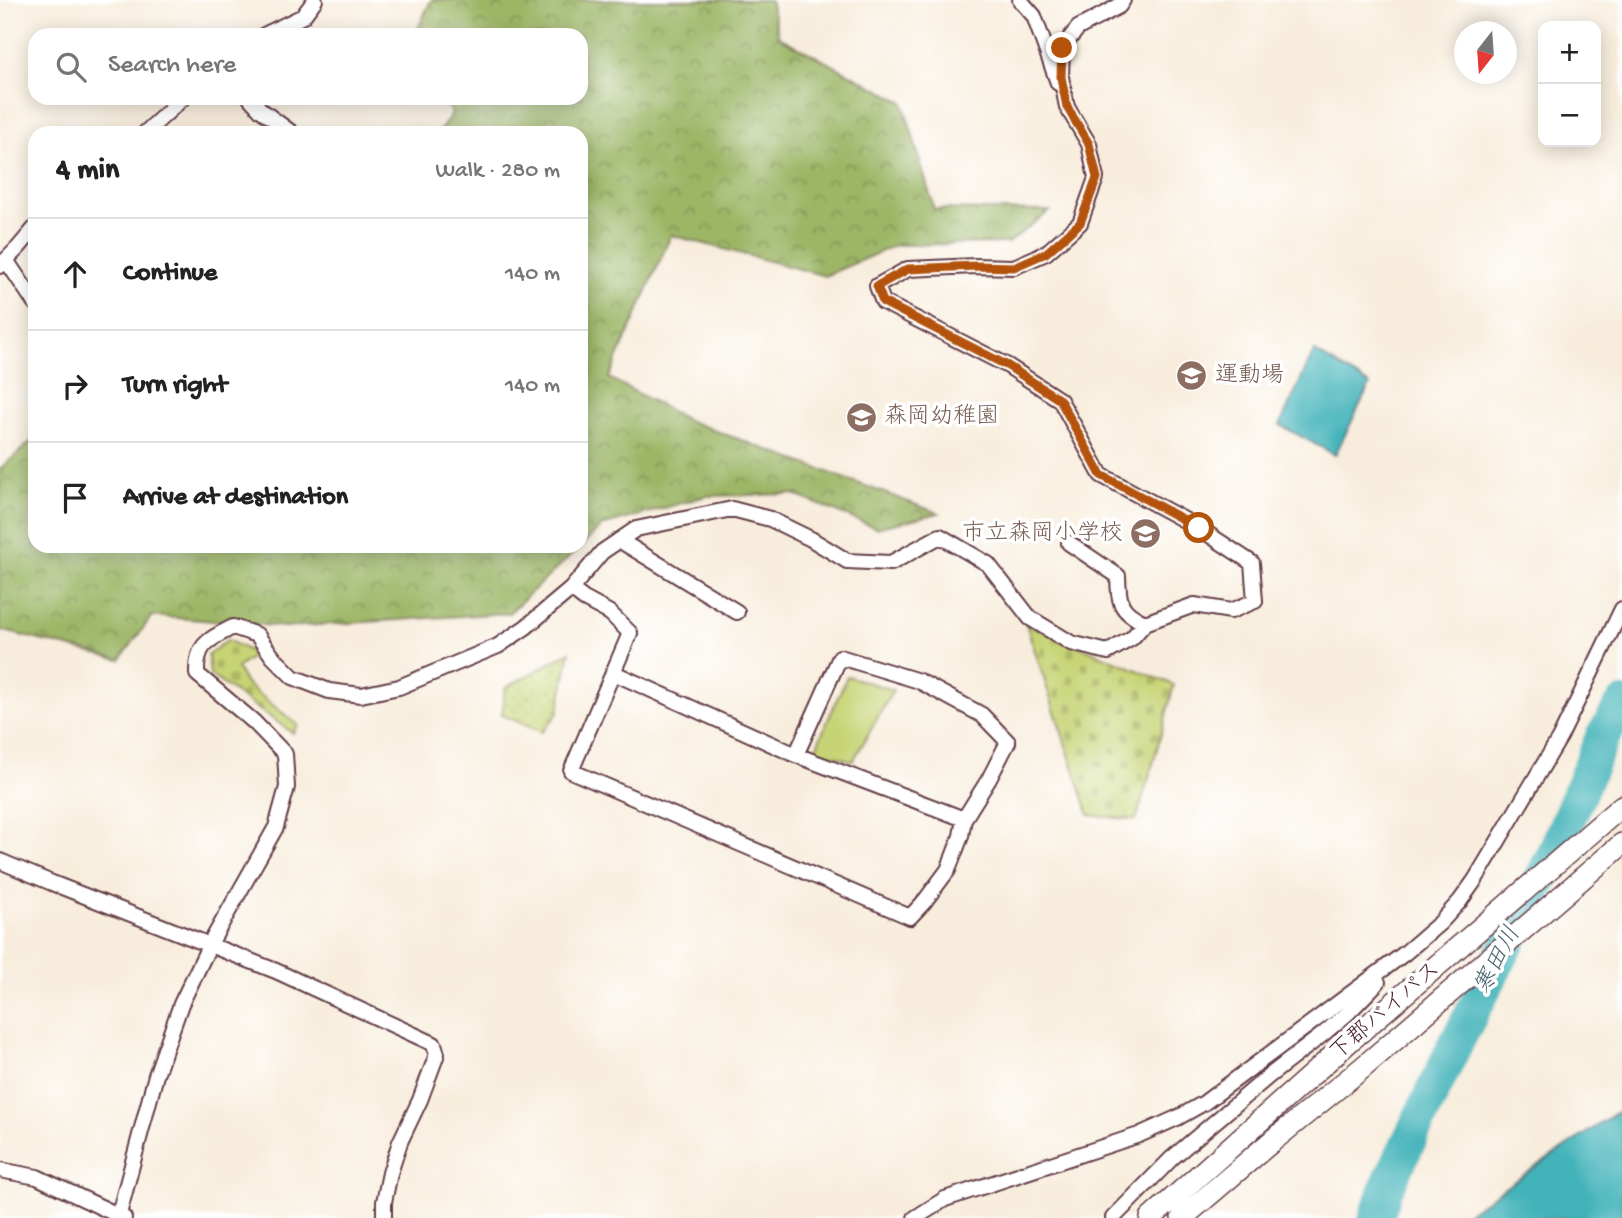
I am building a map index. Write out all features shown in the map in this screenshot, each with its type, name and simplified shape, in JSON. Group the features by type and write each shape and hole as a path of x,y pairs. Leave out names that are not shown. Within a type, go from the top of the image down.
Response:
{"street":[{"path":"278,28 303,16 315,0"},
{"path":"0,1170 37,1177 120,1217 156,1075 181,1004 210,944 276,827 287,787 285,754 254,722 197,674 196,659 207,640 233,627 257,635 273,657 293,677 329,691 361,695 399,687 498,646 572,589 602,552 636,529 732,509 770,519 847,561 891,563 940,536 988,564 1030,618 1071,643 1108,652 1132,638 1145,623 1194,605 1231,611 1255,601 1252,563 1199,528 1101,475 1060,400 1008,366 883,302 877,286 908,269 1014,267 1046,253 1080,223 1097,178 1089,144 1067,107 1034,16 1020,0"},
{"path":"1067,107 1061,77 1062,48 1078,28 1119,6 1123,0"},
{"path":"153,126 175,105"},
{"path":"256,105 283,126"},
{"path":"28,236 3,263 28,294"},
{"path":"619,540 737,612"},
{"path":"1069,544 1118,576 1119,601 1131,617 1145,623"},
{"path":"572,589 610,613 630,633 571,771 910,917 947,870 961,836 964,819 1008,742 982,715 919,681 840,657 796,755"},
{"path":"915,1218 945,1199 1139,1135 1179,1117 1223,1090 1405,953 1440,923 1475,880 1560,737 1622,609"},
{"path":"614,673 796,755 964,819"},
{"path":"1152,1218 1343,1046 1615,812"},
{"name":"下郡バイパス","path":"1182,1218 1361,1069 1622,844"},
{"path":"0,861 276,971 434,1044 437,1054 421,1101 400,1142 390,1173 384,1202 384,1218"},
{"path":"1113,1218 1158,1171 1193,1140 1348,1013 1405,953"}],"green space":[{"path":"431,0 770,0 779,37 903,102 934,209 1050,211 1008,243 896,245 825,276 671,235 609,378 689,421 939,513 876,528 793,494 706,496 602,526 588,539 588,126 443,126 452,114 447,105 588,105 588,28 418,28"},
{"path":"28,444 28,553 573,553 509,613 286,627 152,616 120,660 0,630 0,469"},
{"path":"1026,624 1174,685 1136,820 1089,815"},
{"path":"227,640 256,654 237,668 246,684 298,725 293,733 210,675 208,655"},
{"path":"570,652 558,713 542,732 502,715 505,688"},
{"path":"847,676 893,690 853,761 815,750"}],"water":[{"path":"1314,351 1370,385 1335,455 1280,425"},
{"path":"1622,1109 1622,1218 1460,1218"}],"waterway":[{"name":"寒田川","path":"1376,1218 1385,1191 1453,1049 1553,856 1602,738 1622,705"}],"place":[{"name":"運動場","path":"1192,376"},
{"name":"森岡幼稚園","path":"861,417"},
{"name":"市立森岡小学校","path":"1146,534"}],"route":[{"path":"1062,48 1061,77 1067,107 1089,144 1097,178 1080,223 1046,253 1014,267 908,269 877,286 883,302 1008,366 1060,400 1101,475 1199,528"}]}
